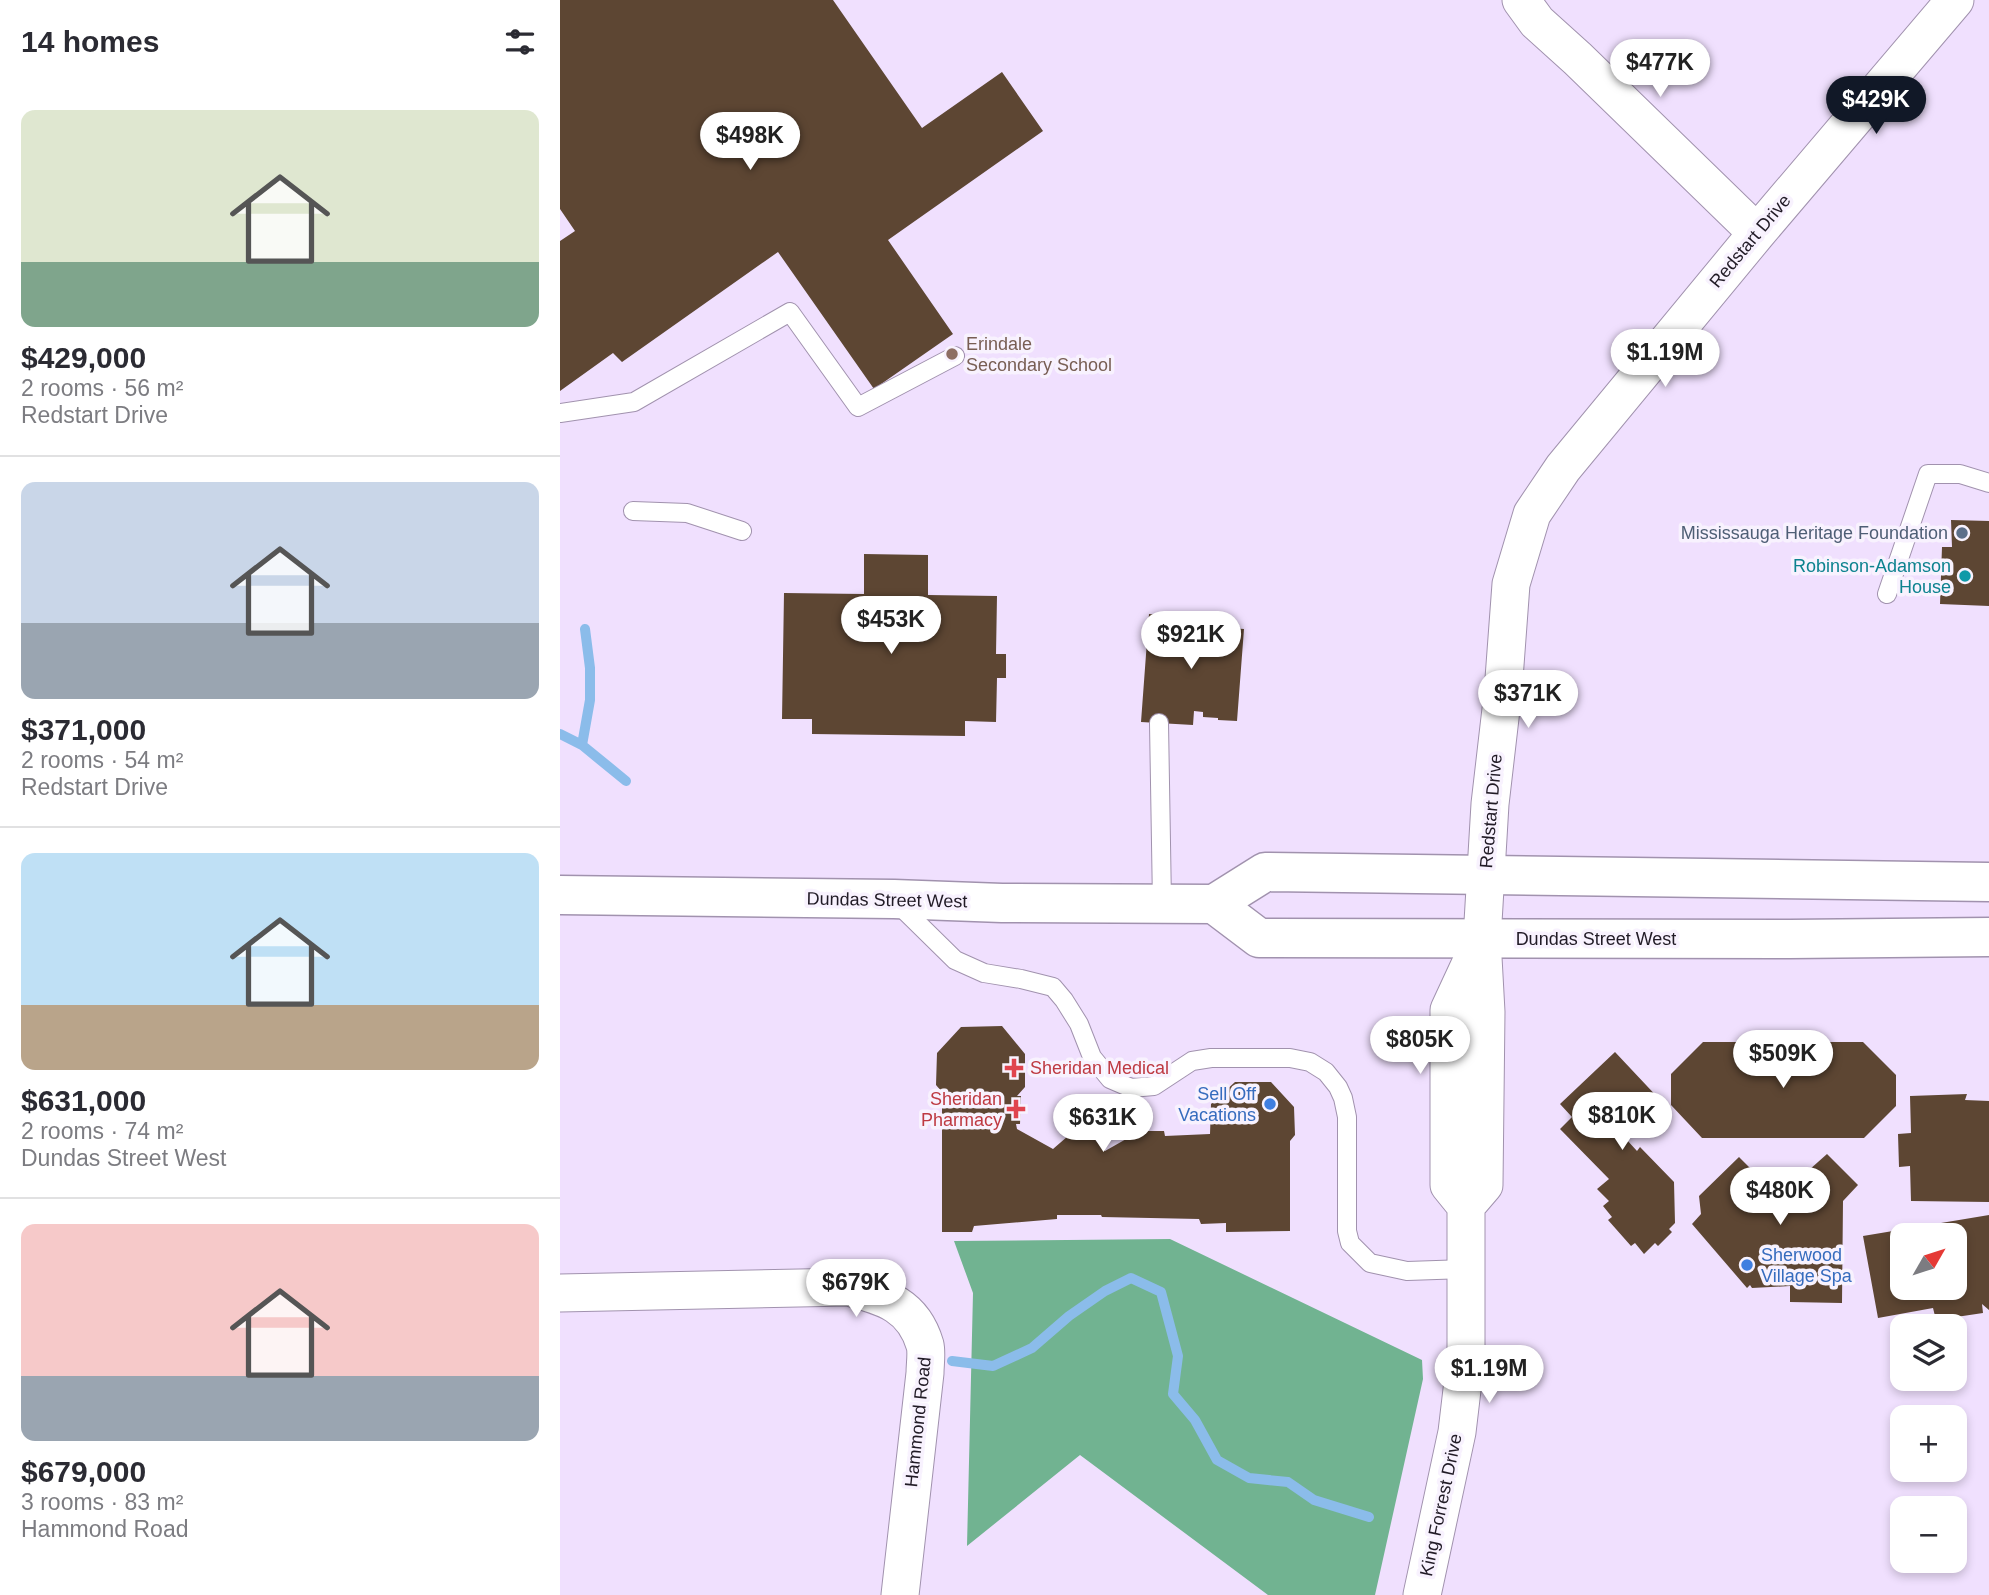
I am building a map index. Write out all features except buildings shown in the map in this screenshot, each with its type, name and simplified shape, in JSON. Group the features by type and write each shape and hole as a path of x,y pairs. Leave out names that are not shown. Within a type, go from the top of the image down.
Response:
{"main road":[{"path":"1214,904 1265,872 1989,882"},
{"name":"Dundas Street West","path":"560,895 1214,904 1259,938 1989,937"}],"street":[{"path":"1521,0 1537,22 1756,233"},
{"name":"Redstart Drive","path":"1482,939 1511,583 1532,514 1563,468 1756,233 1955,0"},
{"name":"King Forrest Drive","path":"1422,1595 1457,1432 1466,1356 1466,1206 1484,1185 1486,1012 1482,939"},
{"name":"Hammond Road","path":"560,1293 848,1287 881,1296 903,1309 917,1326 926,1347 900,1595"}],"lane":[{"path":"560,413 634,402 790,312 858,407 956,356"},
{"path":"1887,594 1928,474 1960,474 1989,483"},
{"path":"634,511 687,513 742,531"},
{"path":"1159,723 1162,904"},
{"path":"894,899 955,960 984,973 1053,987 1065,1000 1079,1024 1092,1057 1110,1079 1131,1088 1154,1086 1192,1061 1211,1058 1290,1058 1310,1062 1326,1072 1338,1087 1347,1117 1347,1231 1350,1243 1370,1263 1407,1271 1466,1269"}],"green space":[{"path":"1170,1239 1422,1360 1423,1379 1375,1595 1268,1595 1080,1455 967,1546 973,1293 954,1241"}],"waterway":[{"path":"582,745 590,700 590,668 585,629"},
{"path":"560,734 582,745 626,781"},
{"path":"952,1361 993,1366 1032,1348 1069,1316 1105,1291 1131,1278 1161,1292 1178,1356 1173,1394 1195,1420 1217,1460 1249,1478 1288,1482 1314,1500 1369,1517"}],"place":[{"name":"Erindale Secondary School","path":"952,354"},
{"name":"Mississauga Heritage Foundation","path":"1962,533"},
{"name":"Robinson-Adamson House","path":"1965,576"},
{"name":"Sheridan Medical","path":"1014,1068"},
{"name":"Sell Off Vacations","path":"1270,1104"},
{"name":"Sheridan Pharmacy","path":"1016,1109"},
{"name":"Sherwood Village Spa","path":"1747,1265"}]}
